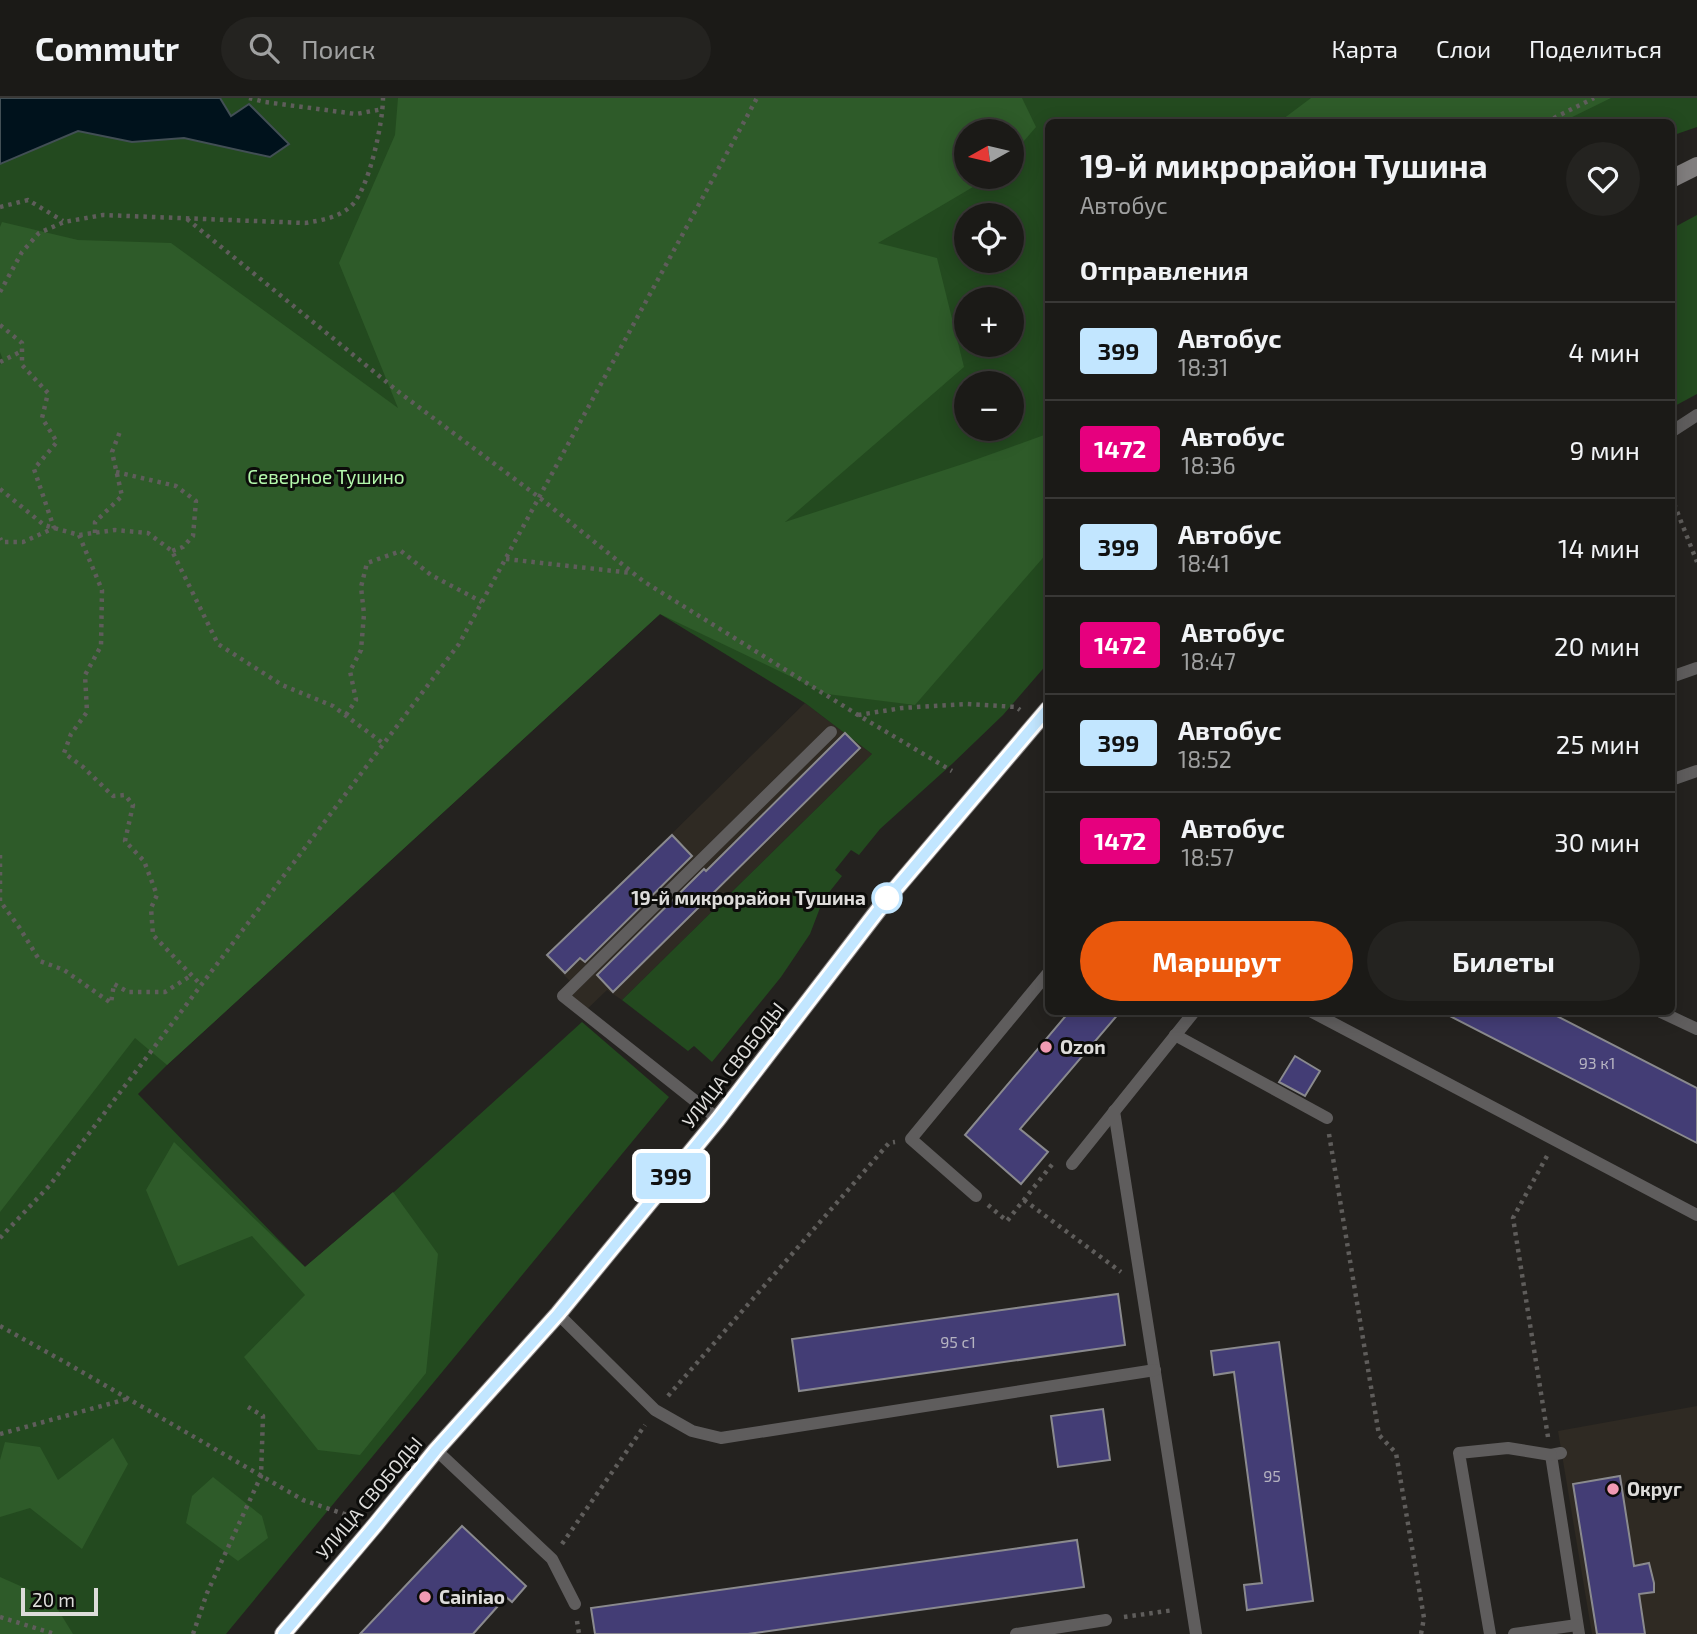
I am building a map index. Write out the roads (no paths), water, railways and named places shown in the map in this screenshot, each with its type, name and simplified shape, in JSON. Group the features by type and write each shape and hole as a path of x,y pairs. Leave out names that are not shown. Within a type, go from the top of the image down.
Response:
{"main road":[{"path":"1675,177 1697,166"},
{"name":"УЛИЦА СВОБОДЫ","path":"283,1634 436,1450 558,1314 718,1119 886,900 1045,713"}],"lane":[{"path":"1675,429 1697,415"},
{"path":"1675,676 1697,668"},
{"path":"718,1119 563,996 831,732"},
{"path":"1675,779 1697,771"},
{"path":"976,1196 911,1139 1045,977"},
{"path":"1072,1164 1192,1015"},
{"path":"1318,1015 1697,1215"},
{"path":"1667,1015 1697,1030"},
{"path":"1175,1035 1327,1118"},
{"path":"1114,1111 1196,1634"},
{"path":"558,1314 655,1410 692,1432 721,1438 1155,1370"},
{"path":"1490,1634 1459,1453 1508,1448 1556,1454 1578,1629 1514,1634"},
{"path":"436,1450 552,1559 575,1604"},
{"path":"1016,1634 1106,1620"}],"water":[{"path":"0,98 220,98 231,116 249,104 289,144 270,157 184,138 132,142 78,131 0,164"}],"place":[{"name":"19-й микрорайон Тушина","path":"887,898"},
{"name":"Ozon","path":"1046,1047"},
{"name":"Округ","path":"1613,1489"},
{"name":"Cainiao","path":"425,1597"}],"park label":[{"name":"Северное Тушино","path":"326,477"}]}
